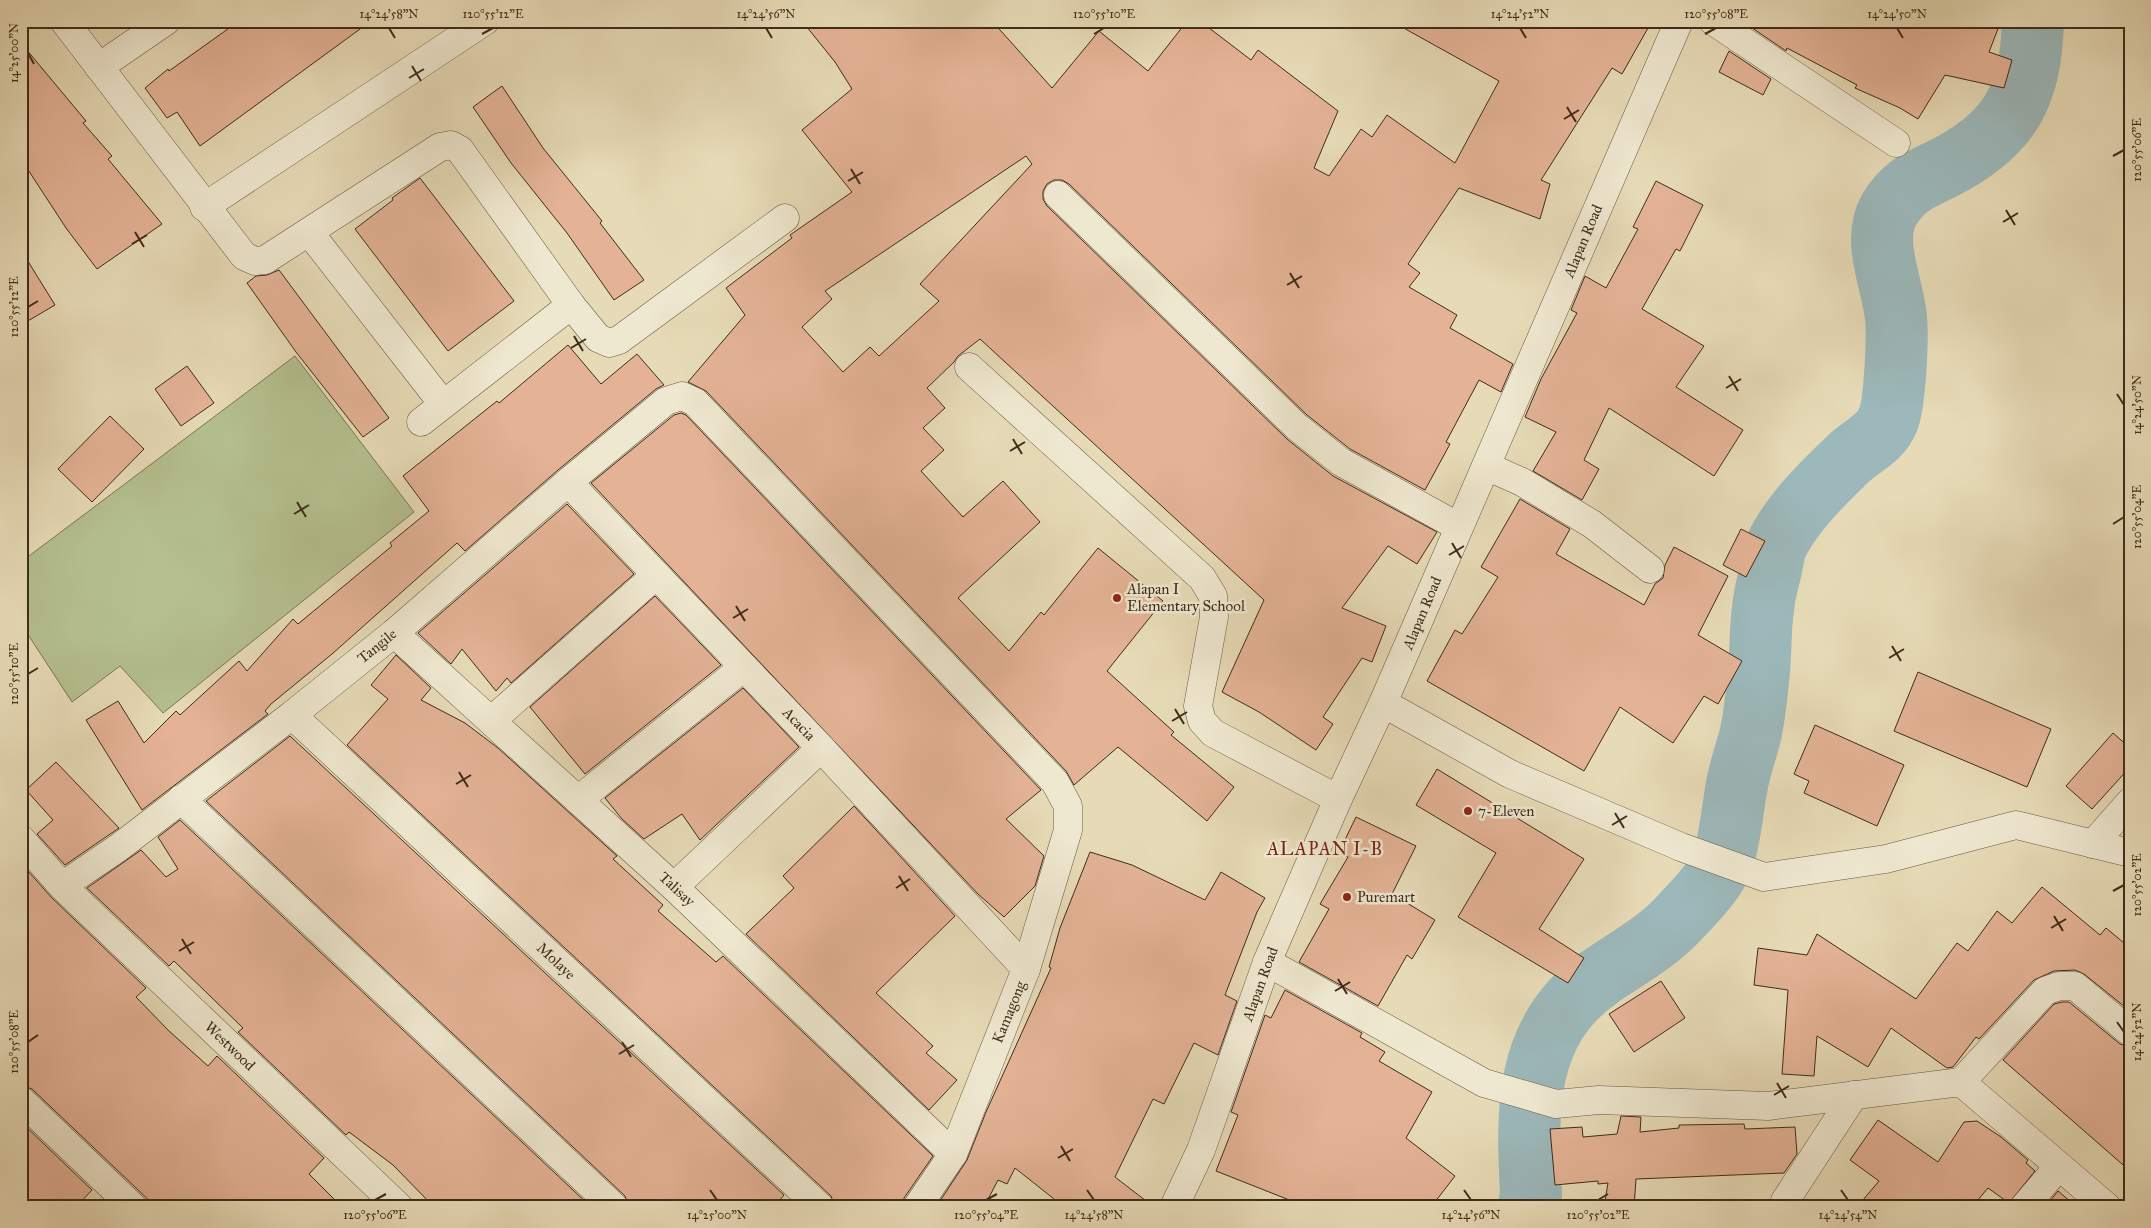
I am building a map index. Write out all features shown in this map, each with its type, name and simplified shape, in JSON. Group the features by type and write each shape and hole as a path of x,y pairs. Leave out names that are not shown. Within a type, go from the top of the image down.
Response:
{"street":[{"path":"64,21 204,207 244,256 255,261 265,260 440,147 451,145 460,150 571,304 598,338 609,344 619,340 785,218"},
{"path":"99,67 166,21"},
{"path":"204,207 485,21"},
{"name":"Alapan Road","path":"1174,1207 1201,1150 1267,962 1338,799 1383,703 1679,21"},
{"path":"1712,21 1896,143"},
{"path":"1058,195 1297,427 1341,462 1459,527"},
{"path":"309,232 443,404"},
{"path":"421,422 571,304"},
{"path":"969,367 1202,578 1213,596 1214,617 1198,706 1202,722 1212,733 1338,799"},
{"name":"Tangile","path":"62,886 118,848 292,715 394,633 568,482 666,401 682,396 695,402 1055,782 1068,806"},
{"path":"1486,466 1522,482 1592,524 1650,569"},
{"name":"Acacia","path":"568,482 821,748 1026,969"},
{"path":"490,721 656,575"},
{"name":"Talisay","path":"394,633 674,886 953,1154"},
{"path":"578,800 744,667"},
{"path":"1383,703 1510,774 1681,847 1764,877 1886,859 2016,825 2130,853"},
{"name":"Molaye","path":"292,715 820,1207"},
{"path":"674,886 821,748"},
{"path":"181,799 614,1207"},
{"path":"2093,844 2130,802"},
{"name":"Kamagong","path":"917,1207 953,1154 1026,969 1068,830 1068,806"},
{"name":"Westwood","path":"21,839 62,886 398,1207"},
{"path":"1267,962 1484,1083 1556,1104 1599,1100 1768,1106 1961,1082 2045,991 2059,986 2075,986 2130,1032"},
{"path":"1961,1082 2107,1207"},
{"path":"1786,1207 1785,1201 1854,1095"},
{"path":"21,1100 133,1207"},
{"path":"2024,1207 2060,1166"}],"green space":[{"path":"295,356 414,512 163,713 120,666 72,702 21,624 21,562"}],"building":[{"path":"239,21 371,21 200,146 177,112 167,118 145,88 168,69 169,71"},
{"path":"802,21 992,21 1052,88 1099,31 1148,71 1187,21 1200,21 1251,60 1258,50 1338,111 1314,168 1329,176 1361,129 1372,137 1387,115 1455,163 1499,81 1391,21 1652,21 1622,74 1612,68 1541,180 1550,184 1540,219 1459,188 1408,264 1420,273 1409,287 1457,315 1450,328 1513,364 1501,392 1479,380 1446,442 1450,444 1425,490 1350,449 1307,415 1069,184 1062,180 1054,180 1047,184 1043,191 1043,199 1047,206 1287,439 1333,476 1437,532 1417,564 1388,546 1342,608 1386,626 1372,662 1362,658 1323,717 1333,724 1316,750 1259,712 1222,692 1264,600 980,339 958,356 927,388 945,408 923,428 944,450 921,471 963,517 1003,481 1040,522 958,598 1009,651 1041,612 1044,615 1098,548 1163,601 1107,671 1174,732 1171,735 1234,787 1207,821 1118,747 1074,785 1066,771 706,391 688,382 745,315 726,288 792,238 790,235 852,192 802,130 852,89 835,62","holes":["1026,156 1032,164 920,284 939,301 879,356 870,347 843,372 802,327 832,299 825,291"]},
{"path":"1742,21 2001,21 1989,52 2012,60 2004,88 1945,75 1918,119 1900,108 1855,88 1857,85 1787,48 1786,51"},
{"path":"21,43 86,121 83,123 112,156 108,159 162,224 97,269 66,228 21,159"},
{"path":"1729,51 1771,79 1763,95 1719,72"},
{"path":"502,86 543,148 602,221 600,223 644,280 614,300 567,233 511,163 473,107"},
{"path":"420,178 514,301 448,351 355,229 393,200 392,198"},
{"path":"1656,181 1703,205 1680,251 1676,249 1642,309 1704,346 1676,387 1743,430 1714,476 1609,408 1584,460 1599,469 1582,500 1533,471 1556,432 1525,417 1541,379 1577,313 1571,310 1585,276 1606,288 1638,229 1633,227"},
{"path":"21,250 55,305 21,325"},
{"path":"279,270 389,418 363,437 296,352 247,283 256,276 267,275"},
{"path":"568,345 601,384 637,354 664,385 656,389 558,470 465,551 457,543 332,654 271,704 265,711 268,714 142,810 86,720 118,701 144,743 176,711 180,715 239,661 247,671 293,619 298,624 392,546 390,543 429,511 403,476 497,401 499,403"},
{"path":"187,366 214,403 181,426 155,389"},
{"path":"681,413 686,415 1041,790 1006,819 1044,856 1035,886 1004,917 978,894 591,483 674,415"},
{"path":"110,416 144,449 92,502 58,469"},
{"path":"1520,499 1570,529 1556,554 1644,605 1655,584 1663,578 1665,565 1674,547 1728,576 1698,635 1742,661 1718,704 1704,696 1673,743 1620,707 1584,771 1427,681 1455,630 1462,634 1498,577 1481,567"},
{"path":"567,504 634,574 511,683 507,678 496,691 462,649 451,664 418,633"},
{"path":"1741,529 1765,541 1746,577 1723,565"},
{"path":"655,596 721,665 585,774 530,707"},
{"path":"396,655 431,688 421,700 465,723 498,748 617,856 613,859 663,905 658,911 716,962 723,956 933,1156 904,1198 902,1207 835,1207 831,1196 347,745 388,699 371,685"},
{"path":"1918,672 2051,729 2027,787 1894,731"},
{"path":"743,688 799,747 700,840 682,814 644,839 622,819 605,798"},
{"path":"1815,725 1904,765 1877,826 1804,793 1809,781 1794,774"},
{"path":"2113,733 2130,748 2130,767 2092,809 2066,786"},
{"path":"290,736 784,1195 774,1207 629,1207 625,1196 206,801"},
{"path":"56,762 119,828 65,865 37,834 53,820 26,790"},
{"path":"1437,769 1584,859 1539,929 1584,958 1568,983 1458,917 1496,853 1416,805"},
{"path":"854,806 955,916 876,993 933,1046 926,1053 957,1080 929,1110 746,934 794,888 783,876"},
{"path":"1356,817 1416,846 1392,894 1435,920 1412,959 1407,955 1378,1006 1299,962 1329,909 1320,904 1348,857 1339,852"},
{"path":"180,820 591,1207 434,1207 393,1165 349,1132 346,1135 238,1032 243,1028 174,961 169,966 87,888 141,850 166,877 178,869 158,837"},
{"path":"1090,852 1132,865 1205,900 1221,872 1265,898 1257,912 1225,995 1237,1001 1218,1055 1194,1043 1164,1104 1153,1099 1115,1177 1154,1207 1064,1207 1015,1168 1007,1184 998,1180 986,1203 990,1207 936,1207 967,1160 986,1112 1051,968 1049,967 1060,928"},
{"path":"21,863 51,897 146,988 136,997 169,1031 208,1066 217,1056 324,1158 309,1174 342,1207 156,1207 32,1089 21,1085"},
{"path":"2042,887 2100,935 2106,928 2130,948 2130,1011 2084,974 2075,970 2054,971 2034,980 1979,1039 1976,1037 1953,1067 1947,1068 1891,1028 1868,1067 1817,1036 1814,1076 1782,1074 1788,990 1754,985 1758,948 1807,955 1817,934 1916,999 1957,943 1968,951 1997,911 2012,923"},
{"path":"1661,981 1685,1018 1634,1052 1609,1014"},
{"path":"1285,990 1362,1033 1360,1037 1385,1052 1379,1061 1432,1092 1406,1138 1455,1176 1431,1207 1307,1207 1216,1171 1238,1115 1231,1112 1265,1015 1271,1018"},
{"path":"2069,1002 2120,1044 2130,1047 2130,1171 2003,1060 2054,1004"},
{"path":"1621,1116 1641,1117 1640,1132 1679,1128 1679,1125 1744,1124 1745,1129 1795,1127 1797,1154 1784,1173 1636,1179 1634,1207 1604,1207 1608,1183 1598,1184 1598,1181 1555,1185 1550,1129 1582,1127 1583,1137 1617,1134"},
{"path":"1878,1120 1938,1162 1964,1122 1977,1121 2001,1137 2028,1160 2026,1163 2035,1171 2009,1203 1988,1188 1972,1207 1857,1207 1879,1181 1850,1160"},
{"path":"21,1122 92,1190 76,1207 21,1207"},
{"path":"2058,1191 2077,1207 2045,1207"}],"waterway":[{"path":"1529,1207 1531,1194 1529,1133 1531,1103 1535,1075 1543,1048 1556,1022 1575,998 1600,977 1643,949 1673,925 1716,875 1728,842 1738,778 1752,725 1759,671 1761,624 1766,589 1777,545 1785,530 1810,497 1849,458 1876,437 1888,420 1894,385 1897,340 1896,318 1885,263 1882,235 1884,222 1889,210 1906,189 1919,180 1965,156 1985,142 2000,127 2012,110 2028,71 2033,21"}],"place":[{"name":"Alapan I Elementary School","path":"1117,598"},
{"name":"7-Eleven","path":"1468,811"},
{"name":"Puremart","path":"1347,897"}],"district":[{"name":"ALAPAN I-B","path":"1325,849"}]}
